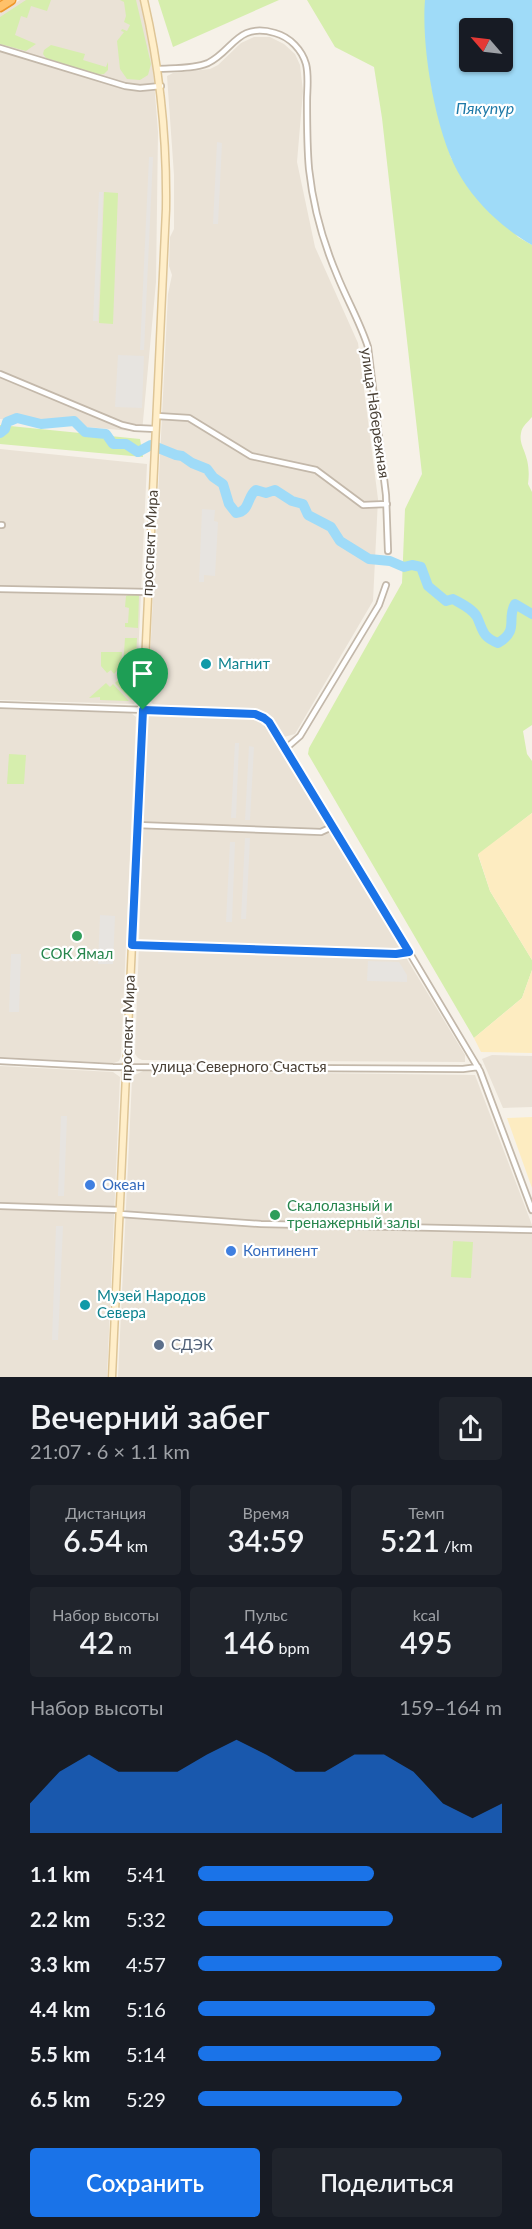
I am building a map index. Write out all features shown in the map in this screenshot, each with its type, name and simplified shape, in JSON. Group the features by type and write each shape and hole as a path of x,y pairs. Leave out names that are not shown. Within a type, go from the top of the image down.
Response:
{"highway":[{"path":"0,7 11,0"}],"main road":[{"path":"144,0 161,86 166,140 166,199 156,432"},
{"name":"проспект Мира","path":"112,1377 156,432"}],"street":[{"name":"улица Набережная","path":"158,69 207,63 240,36 256,31 283,35 296,45 304,59 308,77 309,169 314,205 330,258 368,347 387,504 388,551"},
{"path":"0,48 125,86 140,88 161,86"},
{"path":"0,374 122,425 156,432"},
{"path":"157,416 189,418 251,456 306,466 316,470 359,504 368,506 387,504"},
{"path":"285,748 300,735 379,605 386,585"},
{"path":"0,589 148,592"},
{"path":"0,705 260,715 269,722 478,1067 532,1210"},
{"path":"137,825 321,832 334,826"},
{"path":"132,945 396,954 409,952"},
{"name":"улица Северного Счастья","path":"0,1061 127,1067 463,1069 478,1067"},
{"path":"0,1206 120,1212 261,1224 532,1230"}],"shaded area":[{"path":"20,0 140,0 152,56 158,132 156,282 142,432 0,419 0,13"},
{"path":"254,37 270,37 284,44 295,54 300,65 303,91 297,162 315,247 358,343 378,499 373,601 295,734 284,737 272,719 262,712 154,705 148,699 168,294 172,275 169,266 170,237 174,229 174,175 167,76 173,73 210,69 218,65 241,43"},
{"path":"217,142 222,143 218,224 213,224"},
{"path":"149,157 153,157 144,350 140,350"},
{"path":"99,192 103,192 98,321 93,321"},
{"path":"118,355 144,356 142,408 115,407"},
{"path":"0,449 147,464 136,701 134,704 0,700"},
{"path":"202,509 215,510 214,521 218,522 215,576 204,575 204,582 199,582"},
{"path":"0,709 131,713 136,717 121,1056 119,1061 114,1063 0,1057"},
{"path":"152,713 261,720 465,1055 465,1062 142,1060 138,1058 135,1054 147,718"},
{"path":"235,743 239,743 236,818 231,818"},
{"path":"249,746 254,747 250,820 245,820"},
{"path":"245,838 250,838 246,919 241,919"},
{"path":"230,842 235,842 232,922 226,922"},
{"path":"100,915 115,916 113,964 98,964"},
{"path":"11,954 21,954 19,1012 9,1012"},
{"path":"368,961 399,962 407,975 407,982 367,981"},
{"path":"492,1055 532,1056 532,1107 503,1108 482,1059"},
{"path":"0,1066 113,1072 120,1077 107,1377 0,1377"},
{"path":"143,1071 475,1075 532,1225 532,1377 118,1377 132,1079"},
{"path":"61,1116 67,1116 64,1196 58,1196"},
{"path":"56,1226 63,1226 58,1340 52,1340"}],"green space":[{"path":"26,0 51,0 47,11 31,6 27,18 21,16 15,35 36,44 26,51 0,44 0,17"},
{"path":"120,0 136,0 151,64 148,75 140,80 127,79 120,69 117,41 124,32 121,31 122,29 127,31 130,25 124,22 126,16 124,2"},
{"path":"158,0 279,0 173,47"},
{"path":"307,0 425,0 427,53 432,89 451,158 518,237 532,245 532,417 523,428 521,443 527,459 528,484 532,492 532,725 523,731 527,754 532,761 532,813 478,855 490,891 532,960 532,970 522,998 474,1038 308,754 309,748 402,583 405,509 422,474 382,118 374,67 335,47"},
{"path":"51,45 85,54 83,60 106,67 108,62 108,70 98,75 46,58 43,54 44,50"},
{"path":"104,192 118,193 113,324 99,323"},
{"path":"0,425 140,439 143,457 0,444"},
{"path":"128,595 139,595 138,628 125,627 125,623 128,623 129,608 125,607"},
{"path":"125,638 137,638 134,697 131,700 115,683 119,679 116,675 123,668"},
{"path":"101,652 122,652 121,666 114,674 111,670 107,673 101,666"},
{"path":"106,683 110,687 113,684 129,701 100,700 100,697 89,698"},
{"path":"9,754 26,755 24,784 7,784"},
{"path":"453,1241 473,1242 471,1278 451,1277"}],"sand":[{"path":"532,813 532,960 490,891 478,854"},
{"path":"532,970 532,1053 481,1052 474,1038 522,998"},
{"path":"532,1117 532,1188 507,1118"}],"water":[{"name":"Пякупур","path":"425,0 532,0 532,245 512,232 484,207 468,189 453,162 432,92 425,42"}],"waterway":[{"path":"0,433 5,429 7,422 17,418 41,424 74,421 85,432 106,434 113,444 126,444 138,452 151,445 182,456 207,469 223,484 229,504 236,513 244,510 256,490 266,493 275,490 292,501 303,504 308,515 331,527 340,541 369,559 390,561 404,567 412,565 421,567 428,586 446,601 453,599 469,609 477,617 486,636 498,643 509,634 515,604 532,614"}],"place":[{"name":"Магнит","path":"206,664"},
{"name":"СОК Ямал","path":"77,936"},
{"name":"Океан","path":"90,1185"},
{"name":"Скалолазный и тренажерный залы","path":"275,1215"},
{"name":"Континент","path":"231,1251"},
{"name":"Музей Народов Севера","path":"85,1305"},
{"name":"СДЭК","path":"159,1345"}],"route":[{"path":"143,710 255,714 269,722 409,952 396,954 132,945 143,710"}]}
